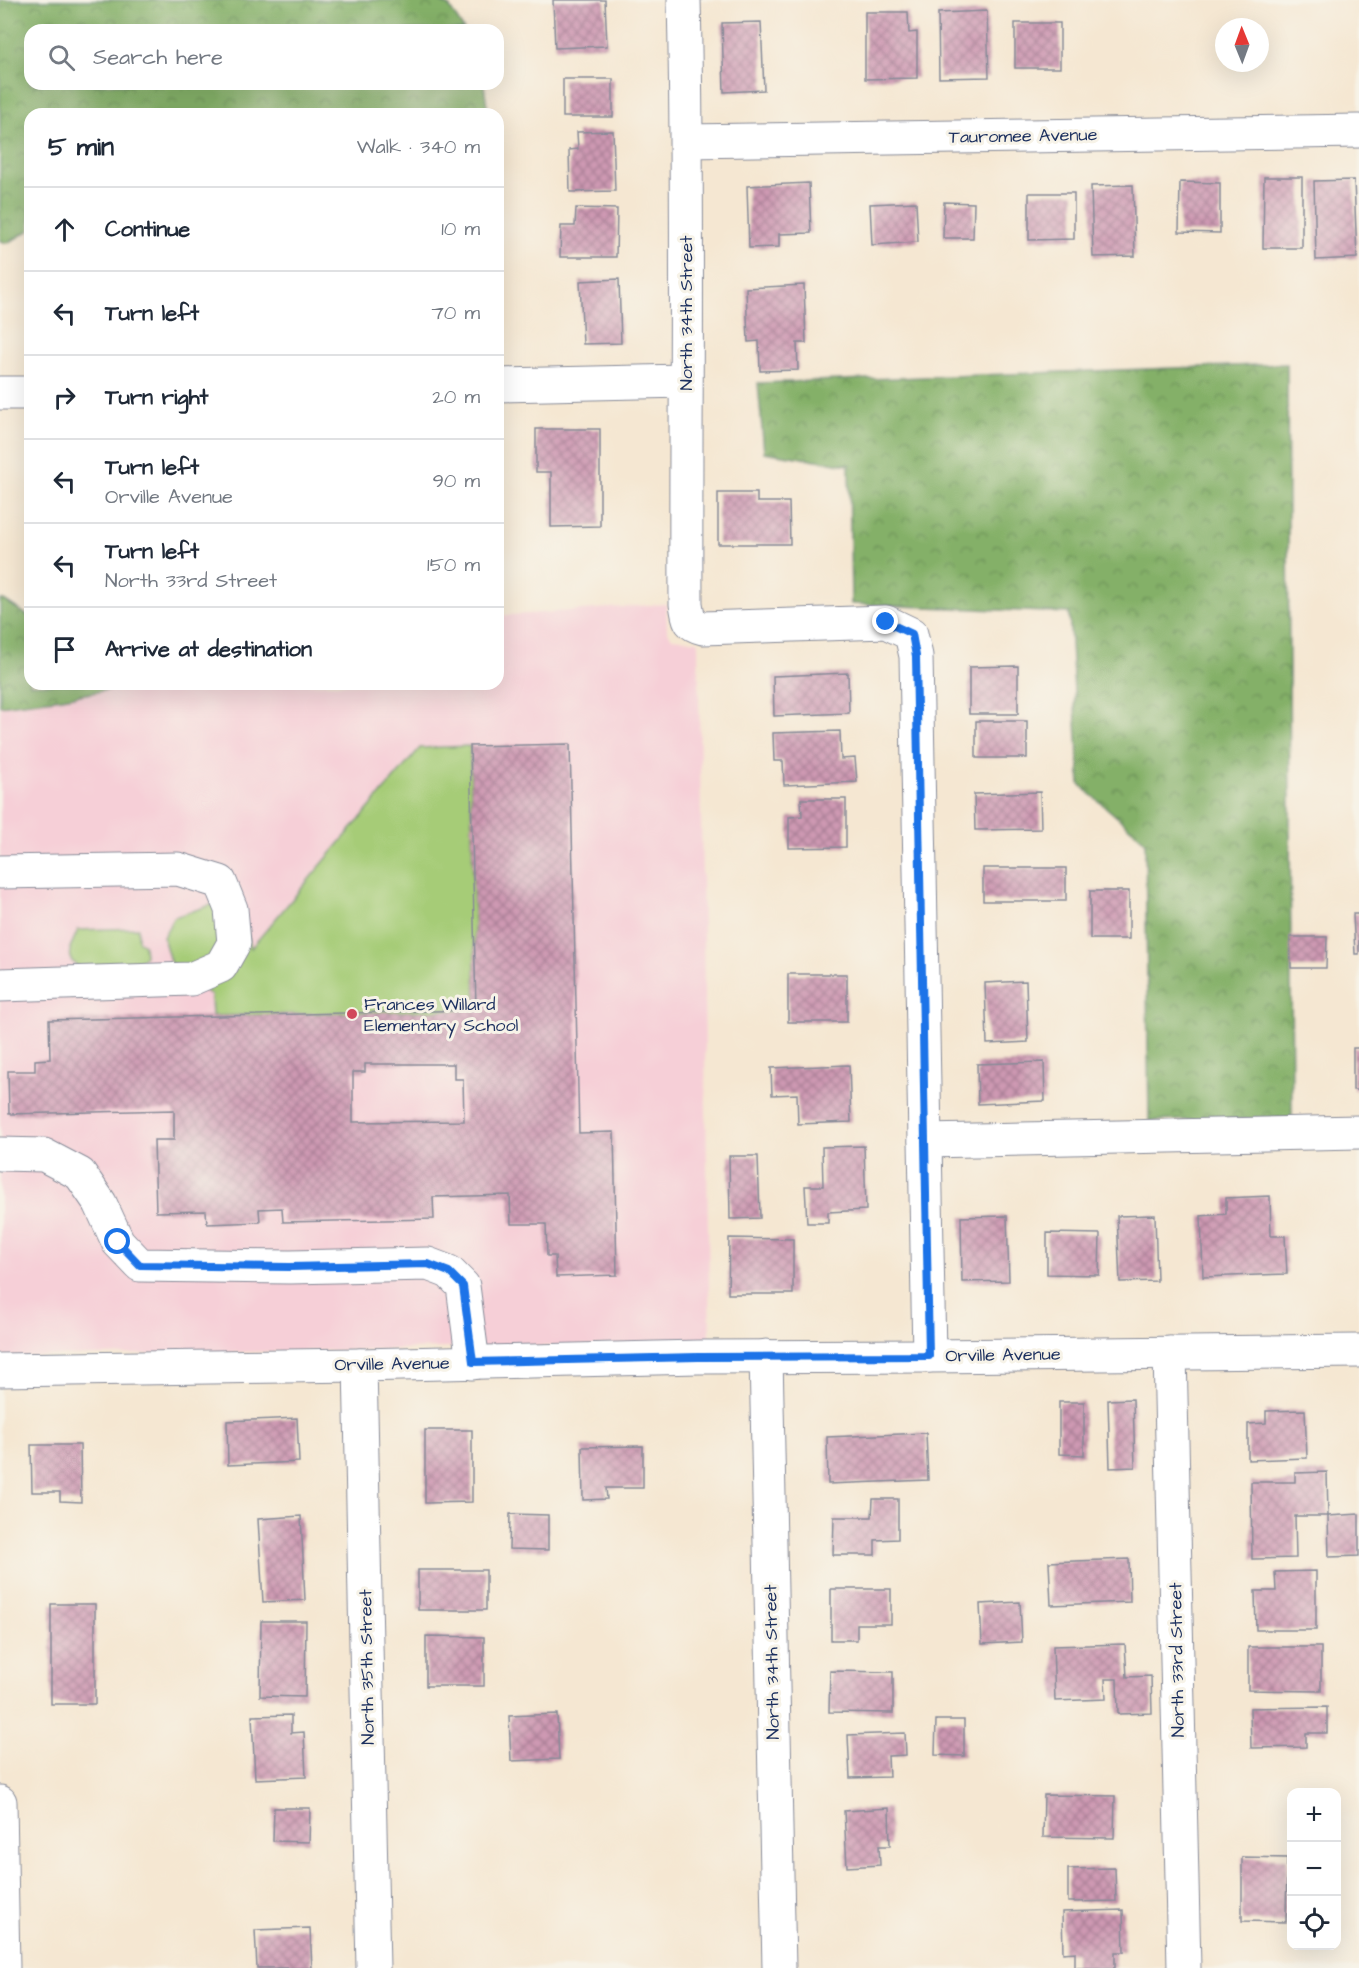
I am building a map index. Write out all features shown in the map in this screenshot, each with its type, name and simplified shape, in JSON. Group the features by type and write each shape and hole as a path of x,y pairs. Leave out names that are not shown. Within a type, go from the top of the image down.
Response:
{"street":[{"name":"North 34th Street","path":"684,0 687,141 686,604 689,621 693,626 703,628 886,622 912,634 916,656 925,1141"},
{"name":"Tauromee Avenue","path":"687,141 1359,131"},
{"path":"504,384 685,381"},
{"path":"0,393 24,393"},
{"path":"0,872 178,868 220,882 231,909 234,943 221,966 191,979 0,985"},
{"path":"929,1356 925,1141 1359,1132"},
{"path":"0,1154 45,1155 80,1174 100,1203 118,1242 140,1265 290,1267 428,1264 449,1272 463,1286 473,1362"},
{"name":"Orville Avenue","path":"0,1370 766,1356 1359,1351"},
{"name":"North 33rd Street","path":"1170,1353 1184,1968"},
{"name":"North 34th Street","path":"766,1356 779,1968"},
{"name":"North 35th Street","path":"360,1365 373,1968"},
{"path":"0,1802 3,1968"}],"shaded area":[{"name":"Frances Willard Elementary School","path":"666,604 667,630 672,638 698,641 710,1343 0,1357 0,656 24,678 24,690 504,690 504,616"}],"green space":[{"path":"0,0 436,0 449,6 460,24 24,24 24,90 485,90 487,108 24,108 24,234 8,243 0,241"},
{"path":"1287,364 1292,1118 1149,1121 1145,841 1080,785 1069,613 851,604 849,465 764,452 758,383"},
{"path":"0,600 4,600 24,613 24,690 108,690 62,698 0,706"},
{"path":"470,746 476,1010 212,1016 211,995 172,968 163,937 174,917 217,903 242,912 251,948 420,748"},
{"path":"138,928 138,940 144,945 145,956 139,962 139,978 77,980 77,966 71,960 70,948 78,930"}],"building":[{"path":"553,0 605,0 607,46 555,48"},
{"path":"987,11 989,77 939,78 938,13"},
{"path":"865,12 908,12 909,33 917,32 917,78 865,79"},
{"path":"761,22 764,90 724,92 722,23"},
{"path":"1015,23 1060,23 1060,68 1015,68"},
{"path":"563,79 613,79 613,117 563,117"},
{"path":"613,131 615,191 570,192 569,150 578,149 577,132"},
{"path":"1264,177 1302,177 1302,248 1263,248"},
{"path":"1354,180 1357,258 1316,260 1314,181"},
{"path":"1180,182 1220,183 1220,233 1179,232"},
{"path":"809,183 811,233 779,234 779,247 749,248 747,186"},
{"path":"1133,185 1135,256 1093,257 1091,186"},
{"path":"1029,193 1074,193 1074,239 1029,240"},
{"path":"916,202 918,242 872,245 870,204"},
{"path":"944,202 974,203 973,238 943,238"},
{"path":"576,208 617,209 616,257 560,257 561,226 575,226"},
{"path":"619,279 621,343 583,344 580,281"},
{"path":"804,285 806,343 797,343 798,370 760,371 759,341 748,342 746,288"},
{"path":"536,429 600,429 600,526 551,527 551,472 536,472"},
{"path":"718,493 757,493 757,502 789,502 790,544 718,544"},
{"path":"1018,666 1018,714 969,714 969,667"},
{"path":"848,673 849,713 774,716 773,676"},
{"path":"976,721 1027,721 1027,758 976,758"},
{"path":"840,731 841,759 855,758 857,782 784,785 783,761 774,761 773,733"},
{"name":"Frances Willard Elementary School","path":"570,744 579,1133 614,1132 617,1275 556,1277 555,1256 547,1256 546,1224 511,1224 510,1195 433,1197 434,1219 283,1222 282,1208 259,1209 260,1222 207,1224 206,1211 156,1212 154,1140 174,1140 174,1110 9,1114 8,1071 35,1071 35,1060 50,1059 49,1020 476,1010 470,746","holes":["365,1064 454,1064 454,1079 463,1079 464,1121 353,1122 353,1072 365,1072"]},
{"path":"1040,792 1041,829 975,830 974,794"},
{"path":"801,799 846,799 846,847 789,848 789,817 802,816"},
{"path":"983,868 1066,868 1066,901 983,901"},
{"path":"1090,891 1129,891 1129,939 1090,939"},
{"path":"1353,914 1359,914 1359,954 1355,954"},
{"path":"1290,937 1327,937 1326,968 1291,968"},
{"path":"788,974 847,974 847,1022 788,1022"},
{"path":"1026,981 1028,1042 987,1044 985,983"},
{"path":"1353,1048 1359,1048 1359,1090 1353,1090"},
{"path":"1044,1062 1045,1101 978,1104 977,1064"},
{"path":"849,1065 851,1122 798,1124 797,1094 772,1095 771,1068"},
{"path":"864,1146 866,1210 828,1212 828,1223 807,1223 805,1186 823,1186 822,1147"},
{"path":"729,1156 758,1156 760,1218 730,1219"},
{"path":"1270,1196 1271,1236 1285,1236 1287,1274 1203,1277 1201,1216 1226,1214 1226,1198"},
{"path":"1155,1215 1157,1281 1120,1282 1117,1216"},
{"path":"1007,1216 1009,1281 962,1282 961,1217"},
{"path":"1047,1233 1100,1234 1099,1275 1047,1274"},
{"path":"729,1238 793,1239 793,1294 728,1294"},
{"path":"1133,1399 1135,1467 1110,1468 1108,1400"},
{"path":"1059,1402 1084,1402 1084,1455 1059,1454"},
{"path":"1305,1410 1307,1458 1248,1460 1248,1424 1266,1423 1266,1411"},
{"path":"297,1418 299,1462 228,1465 227,1421"},
{"path":"425,1430 472,1430 472,1502 425,1503"},
{"path":"926,1433 928,1480 828,1484 827,1437"},
{"path":"31,1445 80,1445 81,1502 60,1501 60,1492 32,1492"},
{"path":"643,1446 643,1488 606,1488 607,1499 583,1500 582,1447"},
{"path":"1327,1472 1328,1516 1295,1516 1296,1558 1252,1559 1251,1482 1295,1482 1295,1473"},
{"path":"873,1499 898,1499 898,1539 875,1540 875,1555 833,1555 834,1517 872,1517"},
{"path":"510,1514 548,1515 548,1550 509,1549"},
{"path":"1359,1514 1359,1556 1329,1557 1328,1516"},
{"path":"301,1516 305,1600 263,1602 258,1519"},
{"path":"1129,1559 1130,1602 1051,1605 1049,1562"},
{"path":"418,1570 486,1570 486,1610 418,1610"},
{"path":"1316,1571 1316,1630 1256,1630 1255,1591 1276,1591 1275,1572"},
{"path":"831,1589 891,1589 891,1624 857,1624 857,1640 831,1640"},
{"path":"1020,1602 1022,1642 982,1644 980,1604"},
{"path":"51,1604 95,1604 95,1704 51,1704"},
{"path":"261,1621 306,1621 305,1697 260,1696"},
{"path":"426,1636 484,1637 484,1686 426,1686"},
{"path":"1125,1644 1127,1677 1151,1676 1152,1713 1118,1714 1117,1679 1105,1679 1106,1699 1055,1701 1053,1646"},
{"path":"1248,1647 1321,1647 1321,1691 1248,1690"},
{"path":"830,1671 893,1672 893,1713 829,1712"},
{"path":"1327,1707 1327,1733 1306,1733 1306,1747 1251,1748 1250,1708"},
{"path":"557,1714 559,1759 511,1761 509,1716"},
{"path":"291,1715 291,1733 304,1732 306,1777 255,1779 252,1716"},
{"path":"936,1720 964,1720 964,1756 935,1755"},
{"path":"905,1733 906,1755 888,1756 889,1777 850,1778 848,1735"},
{"path":"1044,1795 1115,1796 1114,1838 1043,1837"},
{"path":"274,1808 310,1808 309,1842 273,1841"},
{"path":"889,1808 890,1846 879,1846 880,1865 847,1867 844,1811"},
{"path":"1242,1857 1287,1858 1286,1922 1242,1921"},
{"path":"1115,1868 1116,1901 1068,1902 1068,1869"},
{"path":"1123,1910 1124,1952 1115,1952 1115,1968 1075,1968 1075,1952 1063,1953 1062,1912"},
{"path":"310,1928 312,1968 257,1968 255,1930"}],"place":[{"name":"Frances Willard Elementary School","path":"352,1014"}],"route":[{"path":"118,1242 140,1265 290,1267 428,1264 449,1272 463,1286 473,1362 698,1357 929,1356 916,656 912,634 886,622"}]}
